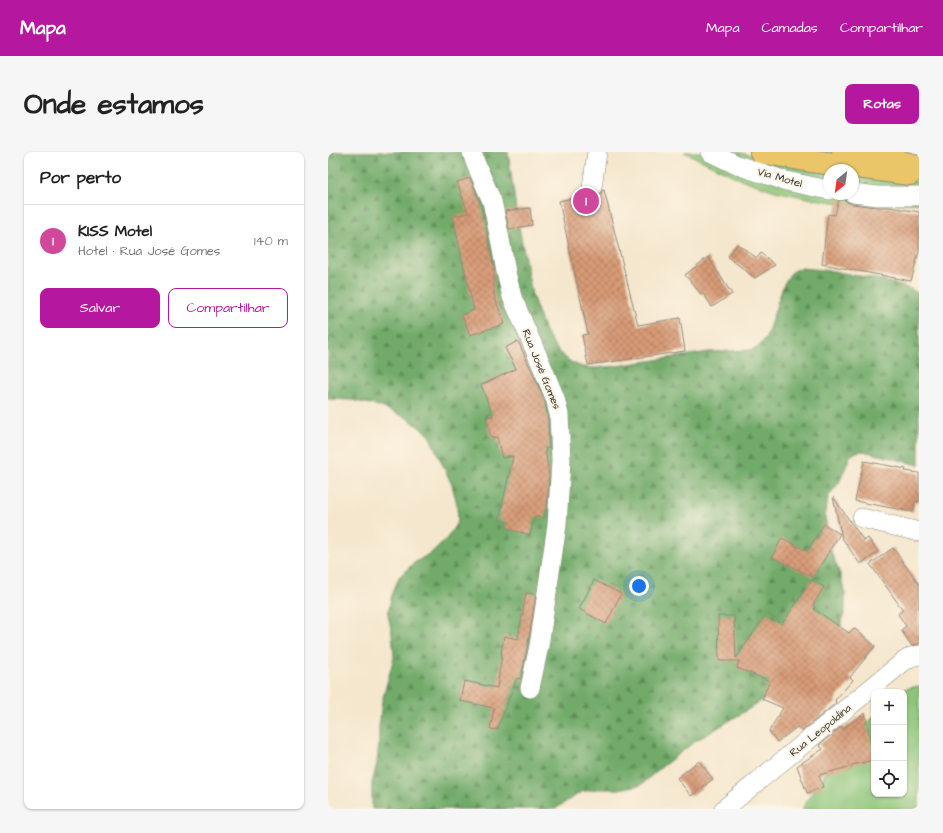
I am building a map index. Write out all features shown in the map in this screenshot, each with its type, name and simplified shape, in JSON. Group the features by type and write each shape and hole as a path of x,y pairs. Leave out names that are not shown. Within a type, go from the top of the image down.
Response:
{"main road":[{"path":"761,152 811,161 919,175"},
{"path":"843,152 902,162 919,167"}],"street":[{"name":"Rua José Gomes","path":"472,152 492,201 512,297 545,372 555,398 559,414 561,461 557,525 539,646 530,688"},
{"path":"592,187 597,152"},
{"name":"Via Motel","path":"710,152 737,165 786,181 823,189"},
{"path":"859,194 878,196 919,196"},
{"path":"862,518 919,532"},
{"name":"Rua Leopoldina","path":"724,809 903,662 911,657 919,655"}],"green space":[{"path":"328,152 508,152 517,216 532,295 545,331 553,344 561,354 571,362 582,367 596,368 616,366 709,352 750,350 757,348 766,338 784,284 790,274 801,268 833,271 881,280 911,289 919,294 919,465 863,451 856,452 850,456 840,481 828,497 825,517 832,554 840,574 845,594 845,609 841,626 831,645 781,688 694,742 641,785 619,789 597,789 581,792 555,809 372,809 372,783 377,763 382,701 394,657 392,633 388,615 391,598 399,577 414,563 432,552 447,538 458,521 457,504 452,485 429,435 409,419 379,406 351,400 328,399"},
{"path":"684,152 734,152 823,166 823,200 859,200 859,172 919,182 919,203 869,205 840,203 807,198 775,191 740,179"},
{"path":"919,686 919,809 802,809 828,770 871,720 871,797 907,797 907,689 904,689"}],"building":[{"path":"470,178 481,204 494,267 494,295 504,324 470,335 462,315 474,310 453,216 468,213 457,182"},
{"path":"604,190 638,325 680,318 685,351 588,365 582,335 588,334 559,201 585,195 590,198 596,197"},
{"path":"839,200 845,200 852,204 889,207 919,212 919,252 911,281 822,264 828,214 835,215"},
{"path":"530,208 532,225 509,229 505,211"},
{"path":"737,244 757,258 761,253 775,265 755,278 728,257"},
{"path":"708,257 732,294 712,307 703,293 701,294 685,275"},
{"path":"518,341 545,401 548,420 549,448 545,448 549,476 547,507 544,518 535,516 530,535 506,528 507,522 499,520 513,456 502,458 497,437 491,438 486,417 493,416 481,385 516,369 505,348"},
{"path":"864,461 919,473 919,502 915,501 913,512 855,501"},
{"path":"833,497 864,541 868,538 878,552 860,564 842,538"},
{"path":"824,524 840,534 813,577 772,557 782,538 807,551"},
{"path":"893,548 919,584 919,644 912,646 901,630 906,626 898,614 903,610 870,564"},
{"path":"594,580 621,594 606,624 579,609"},
{"path":"812,580 824,587 813,605 815,607 814,609 849,633 854,628 875,646 850,677 853,680 835,700 836,703 802,731 797,727 777,742 769,731 783,708 762,699 770,681 737,668 739,661 719,661 718,616 734,616 736,658 767,613 782,624"},
{"path":"526,593 536,594 521,679 517,678 497,730 490,729 494,708 460,701 464,681 497,688 504,636 518,639"},
{"path":"865,713 871,744 871,761 819,775 823,787 807,793 797,766 823,749 819,745 842,726 843,729"},
{"path":"699,761 713,779 691,796 677,778"}],"place":[{"name":"KISS Motel","path":"586,201"}]}
